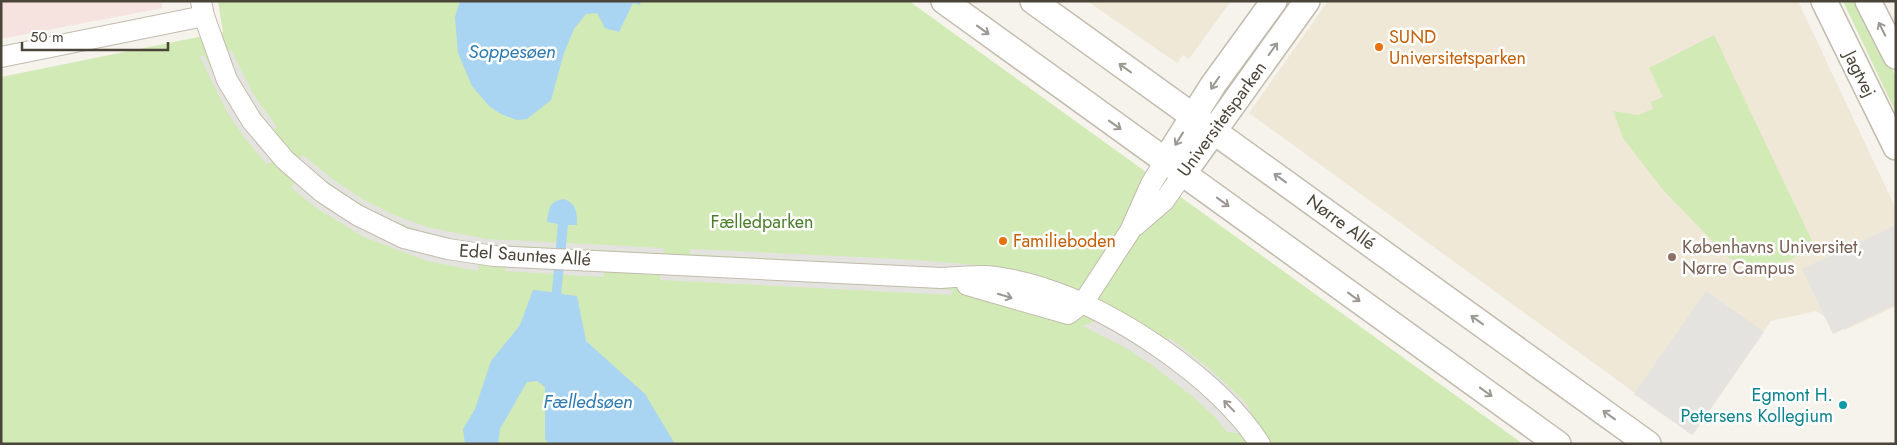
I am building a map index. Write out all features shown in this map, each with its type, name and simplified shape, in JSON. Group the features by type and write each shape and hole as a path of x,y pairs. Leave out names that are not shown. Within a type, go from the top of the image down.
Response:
{"street":[{"path":"944,1 1558,444"},
{"name":"Nørre Allé","path":"1033,1 1648,444"},
{"name":"Universitetsparken","path":"1082,303 1130,231 1164,201 1193,116 1213,85 1274,1"},
{"name":"Universitetsparken","path":"1174,168 1214,131 1307,1"},
{"name":"Jagtvej","path":"1824,1 1896,147"},
{"path":"1868,1 1896,56"},
{"path":"1,57 203,9"},
{"name":"Edel Sauntes Allé","path":"203,9 226,80 252,121 285,160 322,192 356,215 404,238 448,249 504,257 621,261 941,278 985,276 1043,287 1082,303 1124,324 1162,349 1204,382 1230,407 1260,444"}],"shaded area":[{"path":"1,1 162,1 162,8 1,39"},
{"path":"1087,1 1231,1 1189,59 1183,55 1177,63"},
{"name":"Københavns Universitet, Nørre Campus","path":"1328,1 1798,1 1896,209 1896,306 1845,330 1816,311 1771,321 1693,435 1249,113"},
{"path":"231,50 254,95 277,127 273,130 240,81 226,52"},
{"path":"204,55 232,110 248,133 272,161 267,165 227,112 200,57"},
{"path":"303,155 335,181 364,200 394,215 427,227 487,239 663,248 664,253 484,244 455,240 424,232 391,220 352,199 317,174 300,159"},
{"path":"294,183 324,207 377,237 428,255 479,265 478,271 427,261 364,237 306,200 291,187"},
{"path":"1896,225 1896,304 1833,334 1802,269"},
{"path":"690,249 900,259 977,265 977,271 690,254"},
{"path":"505,266 604,271 604,277 505,271"},
{"path":"660,274 953,290 952,295 660,280"},
{"path":"1706,291 1764,332 1692,435 1634,394"},
{"path":"1098,320 1170,362 1246,434 1227,432 1215,417 1192,396 1152,365 1126,348 1083,326"},
{"path":"1170,338 1209,368 1242,399 1248,406 1256,426 1166,345"}],"green space":[{"name":"Fælledparken","path":"218,1 909,1 1523,444 1,444 1,77 223,32"},
{"path":"1843,1 1860,1 1896,77 1896,113"},
{"path":"1714,35 1813,243 1811,248 1768,272 1749,269 1728,257 1663,190 1623,138 1613,111 1638,115 1653,109 1651,102 1663,97 1649,68"}],"water":[{"name":"Soppesøen","path":"460,1 641,1 640,5 633,3 619,32 605,28 597,13 586,14 574,29 564,53 551,100 527,119 517,120 501,114 489,106 472,86 458,53 455,17"},
{"name":"Fælledsøen","path":"564,199 574,206 577,225 568,225 561,294 577,296 586,341 645,394 675,444 549,444 545,439 545,387 537,381 527,382 500,429 498,444 465,444 463,429 475,409 491,361 520,325 533,290 552,292 558,224 547,222 551,206 555,202"}],"place":[{"name":"SUND Universitetsparken","path":"1379,47"},
{"name":"Familieboden","path":"1003,241"},
{"name":"Københavns Universitet, Nørre Campus","path":"1672,257"},
{"name":"Egmont H. Petersens Kollegium","path":"1843,405"}]}
